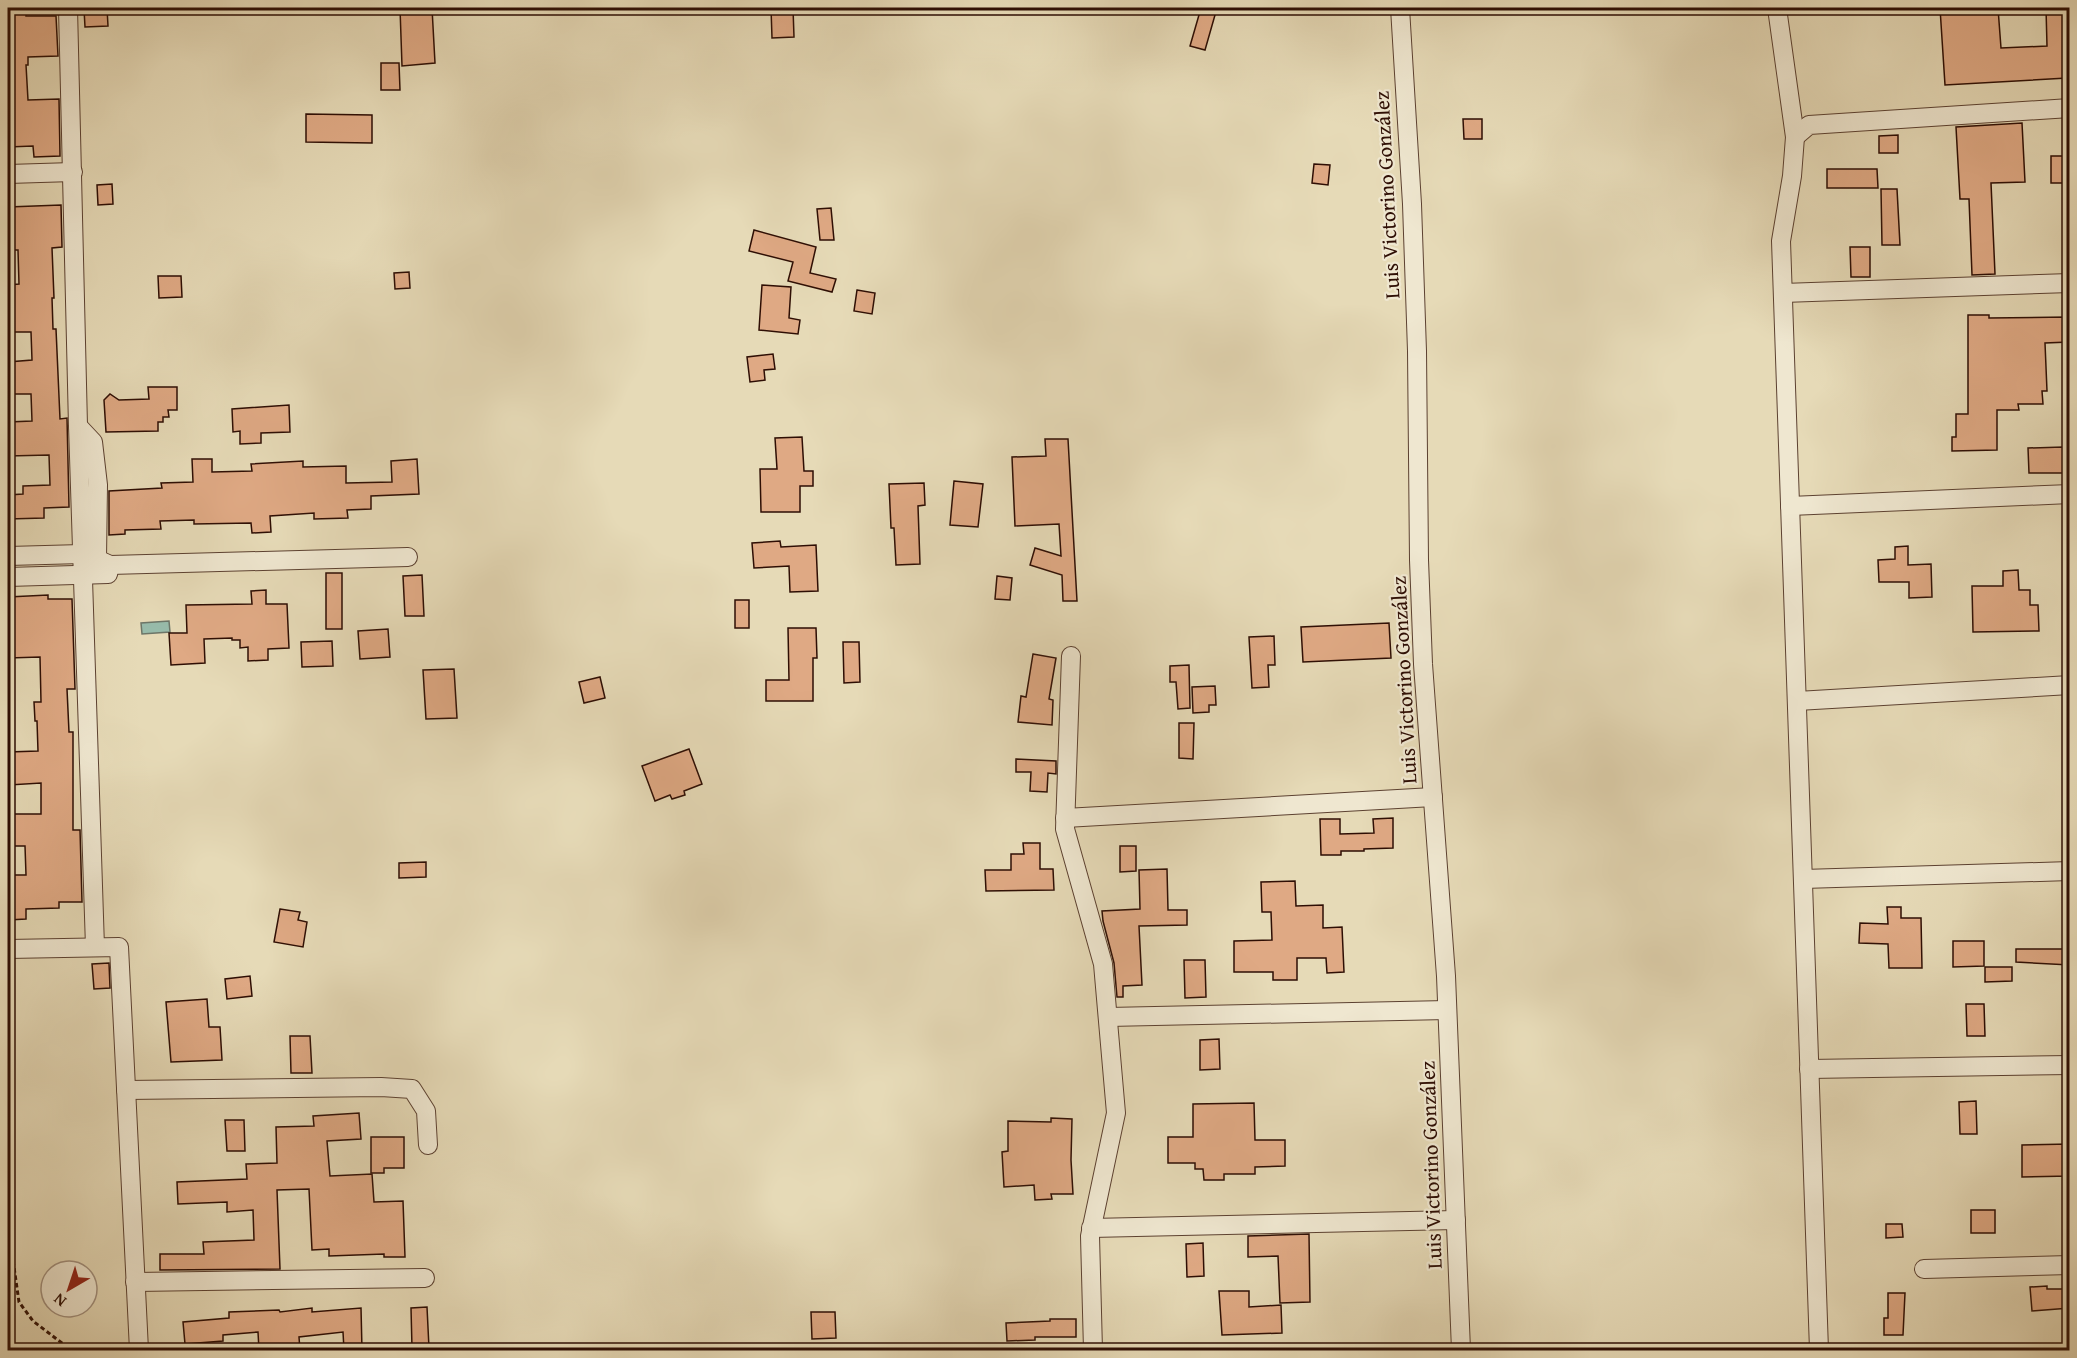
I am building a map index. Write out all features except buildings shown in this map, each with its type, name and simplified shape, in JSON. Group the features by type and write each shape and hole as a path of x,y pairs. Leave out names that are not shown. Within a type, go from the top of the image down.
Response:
{"street":[{"path":"68,8 78,426 93,442 98,485 99,563"},
{"name":"Luis Victorino González","path":"1400,8 1418,351 1419,560 1422,641 1447,1010 1461,1350"},
{"path":"1777,8 1795,137 1792,176 1781,241 1819,1350"},
{"path":"1795,137 1809,125 2070,108"},
{"path":"8,174 73,172"},
{"path":"1783,293 2070,283"},
{"path":"1790,506 2070,494"},
{"path":"8,556 99,563 408,557"},
{"path":"8,577 83,575 99,563"},
{"path":"83,575 99,563"},
{"path":"83,575 95,947"},
{"path":"1071,656 1065,829 1103,964 1116,1113 1090,1236 1093,1350"},
{"path":"1797,701 2070,684"},
{"path":"1065,818 1433,797"},
{"path":"1803,879 2070,872"},
{"path":"8,949 119,946 139,1350"},
{"path":"1108,1017 1447,1010"},
{"path":"1809,1069 2070,1065"},
{"path":"126,1090 381,1087 412,1089 426,1111 428,1146"},
{"path":"1092,1228 1456,1220"},
{"path":"1924,1269 2070,1265"},
{"path":"135,1282 425,1278"}],"path":[{"path":"8,1239 19,1302 33,1321 71,1350"}],"shaded area":[{"path":"169,621 170,632 142,634 141,623"}]}
